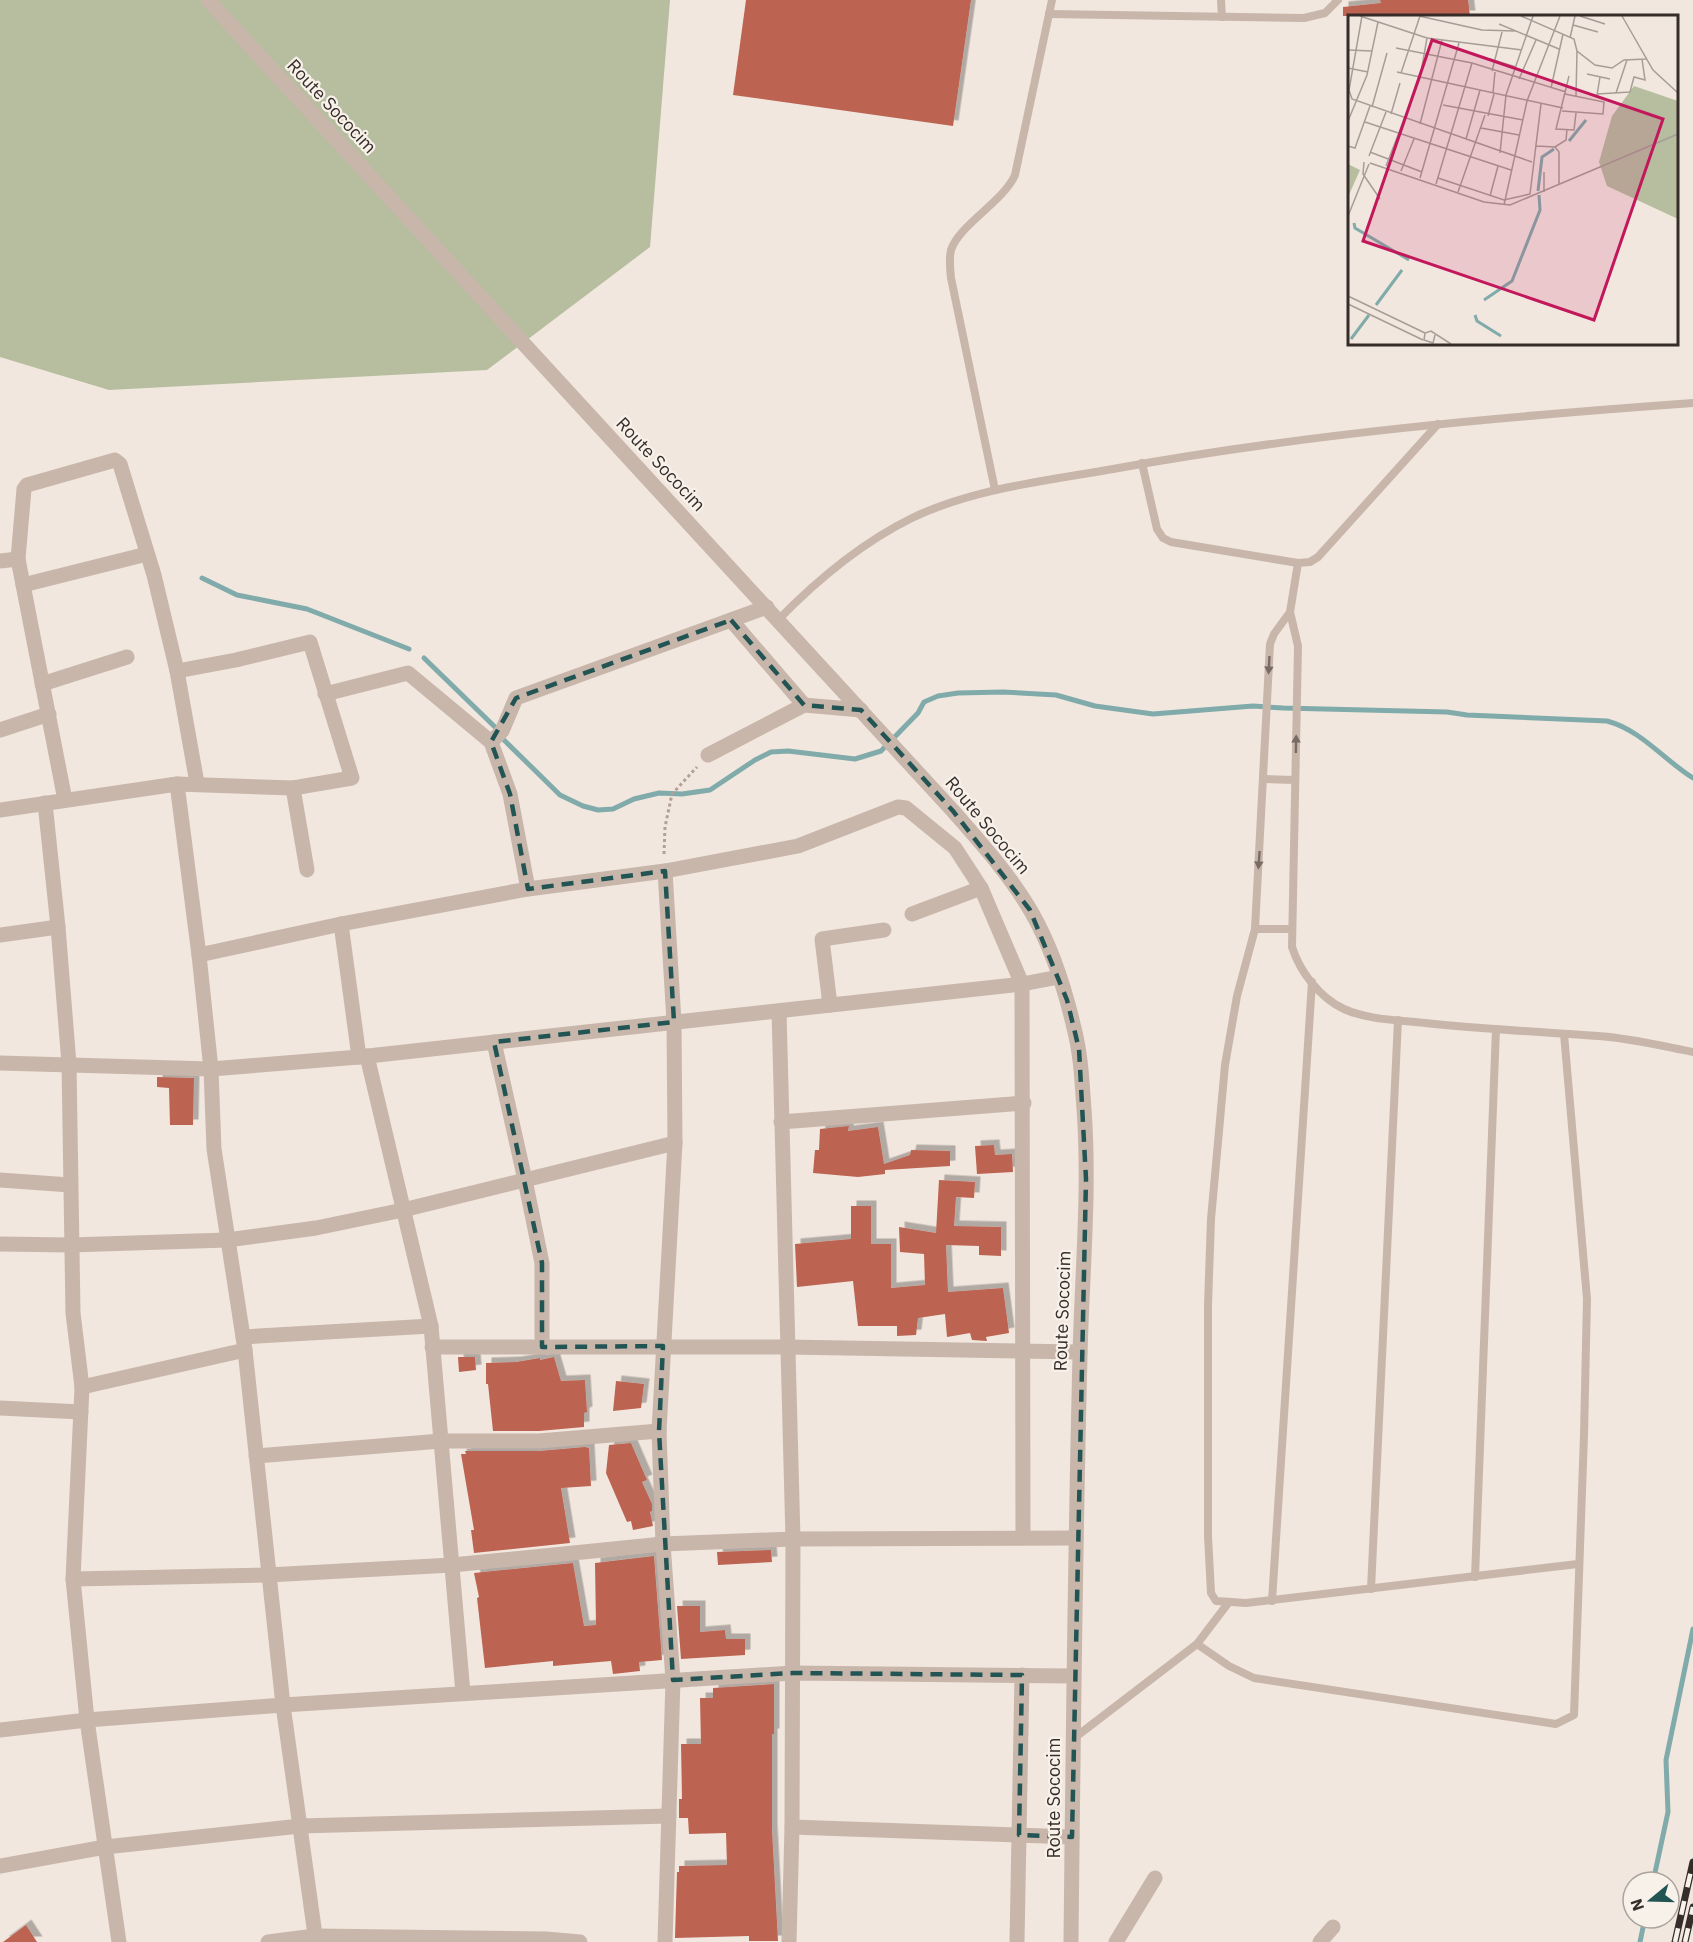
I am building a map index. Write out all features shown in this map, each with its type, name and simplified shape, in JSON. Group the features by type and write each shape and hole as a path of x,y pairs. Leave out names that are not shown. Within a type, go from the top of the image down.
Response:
{"street":[{"name":"Route Sococim","path":"208,0 898,751 990,854 1017,891 1042,933 1059,977 1079,1049 1085,1129 1086,1179 1073,1676 1071,1942"},
{"path":"65,800 18,559 25,486 115,460 120,464 154,575 177,671 197,783"},
{"path":"23,585 147,554"},
{"path":"0,561 18,559"},
{"path":"491,742 502,730 516,698 767,607"},
{"path":"731,620 804,705"},
{"path":"0,810 177,784 293,788 352,778 310,642 236,660 177,671"},
{"path":"42,684 127,657"},
{"path":"325,694 408,672 491,742 510,794 528,889"},
{"path":"708,755 804,705 861,710"},
{"path":"0,730 49,714"},
{"path":"177,784 211,1069 214,1149 244,1344 283,1705 316,1939"},
{"path":"293,788 307,870"},
{"path":"45,803 69,1064 70,1245 73,1313 82,1388 73,1579 87,1720 118,1942"},
{"path":"199,955 341,924 528,889 664,871 798,846 902,807 906,808 955,848 981,888 1022,984 1023,1538"},
{"path":"664,871 674,1022 675,1143 659,1431 663,1544 673,1680 665,1942"},
{"path":"912,914 981,888"},
{"path":"341,924 363,1057 403,1210 430,1326 463,1693"},
{"path":"0,935 58,927"},
{"path":"830,1005 822,939 884,930"},
{"path":"0,1062 211,1069 363,1057 1022,984 1059,977"},
{"path":"779,1011 793,1539 792,1827 789,1942"},
{"path":"494,1042 542,1263 542,1347"},
{"path":"781,1122 1024,1103"},
{"path":"0,1244 70,1245 227,1240 316,1228 403,1210 675,1143"},
{"path":"0,1180 70,1185"},
{"path":"82,1388 244,1344 430,1326"},
{"path":"432,1347 663,1346 1080,1352"},
{"path":"0,1408 81,1412"},
{"path":"256,1456 441,1441 539,1441 659,1431"},
{"path":"73,1579 268,1575 452,1565 663,1544 793,1539 1076,1538"},
{"path":"0,1730 87,1720 283,1705 793,1673 1073,1676"},
{"path":"1017,1942 1022,1675"},
{"path":"0,1866 105,1847 300,1826 669,1816"},
{"path":"792,1827 1072,1837"},
{"path":"1116,1942 1155,1878"},
{"path":"1320,1942 1333,1927"},
{"path":"268,1942 316,1939 535,1939 580,1942"}],"lane":[{"path":"996,490 951,278 951,251 955,240 1006,189 1015,175 1052,0"},
{"path":"1221,0 1222,17"},
{"path":"1049,14 1304,18 1325,13 1338,0"},
{"path":"778,620 828,572 875,539 913,518 953,502 996,490 1290,441 1438,423 1693,403"},
{"path":"1142,464 1157,529 1163,538 1171,542 1310,562 1318,557 1438,423"},
{"path":"1298,562 1290,612 1298,646 1292,947 1297,962 1312,982 1329,999 1345,1010 1398,1020 1602,1036 1693,1052"},
{"path":"1290,612 1274,634 1270,644 1255,929 1237,996 1225,1065 1217,1136 1209,1272 1209,1563 1213,1597 1216,1601 1229,1602 1272,1601 1578,1564"},
{"path":"1264,779 1295,780"},
{"path":"1255,929 1292,928"},
{"path":"1272,1601 1312,982"},
{"path":"1371,1589 1398,1020"},
{"path":"1475,1576 1496,1029"},
{"path":"1197,1644 1229,1666 1254,1678 1556,1724 1574,1715 1587,1299 1564,1034"},
{"path":"1073,1739 1197,1644 1229,1602"}],"path":[{"path":"664,871 665,827 672,794 708,755"}],"highlighted area":[{"path":"731,620 804,705 861,710 953,811 1030,910 1067,1000 1079,1049 1086,1179 1072,1837 1019,1835 1022,1675 793,1673 673,1680 659,1431 663,1346 542,1347 542,1263 494,1042 674,1022 665,871 528,889 510,794 491,742 516,698"}],"green space":[{"path":"0,0 670,0 650,247 487,370 109,390 0,357"}],"building":[{"path":"746,0 971,0 953,126 733,95"},
{"path":"1380,0 1468,0 1470,15 1343,16 1343,7 1381,3"},
{"path":"157,1077 194,1078 193,1125 170,1125 169,1088 157,1087"},
{"path":"849,1126 848,1131 878,1127 884,1164 910,1155 911,1150 950,1151 950,1166 885,1170 885,1174 858,1177 813,1173 815,1150 819,1150 820,1129"},
{"path":"994,1145 995,1155 1012,1154 1013,1172 977,1174 975,1146"},
{"path":"939,1180 975,1182 974,1198 956,1197 954,1226 1001,1227 1001,1256 979,1255 979,1246 946,1245 948,1292 1003,1288 1009,1333 986,1337 987,1341 972,1340 970,1333 947,1337 945,1314 918,1318 916,1335 897,1336 897,1326 858,1326 853,1281 797,1287 795,1244 851,1239 851,1206 871,1206 871,1244 891,1244 891,1288 925,1285 924,1254 900,1252 899,1227 936,1233"},
{"path":"458,1357 475,1357 476,1370 459,1372"},
{"path":"554,1357 561,1381 585,1380 587,1412 584,1413 584,1427 539,1431 493,1431 488,1384 486,1384 486,1363"},
{"path":"616,1381 644,1384 641,1408 613,1411"},
{"path":"631,1443 647,1480 642,1482 652,1504 650,1512 653,1526 633,1530 631,1521 627,1522 606,1473 609,1445"},
{"path":"589,1448 591,1486 561,1488 570,1543 474,1553 471,1530 474,1530 461,1454 466,1454 465,1451 539,1451"},
{"path":"771,1550 772,1562 718,1565 717,1552"},
{"path":"654,1556 662,1660 639,1662 640,1671 613,1674 611,1661 553,1666 553,1661 485,1668 477,1598 479,1597 474,1573 573,1563 584,1626 596,1625 595,1563"},
{"path":"677,1606 700,1606 700,1632 725,1630 726,1639 745,1639 745,1655 681,1659"},
{"path":"774,1684 772,1830 778,1941 749,1941 749,1936 675,1938 679,1866 727,1865 726,1833 689,1834 688,1818 679,1818 679,1799 682,1799 681,1744 701,1744 700,1698 713,1698 713,1688"},
{"path":"26,1925 37,1942 3,1942"}],"waterway":[{"path":"202,578 237,595 307,609 409,649"},
{"path":"424,658 496,728"},
{"path":"504,740 560,795 598,810 613,809 634,799 659,793 682,794 710,790 771,752 788,751 855,759 881,751 918,713 924,702 938,696 958,693 1003,692 1056,695 1095,706 1153,714 1253,706 1447,712 1467,715 1607,721 1642,738 1693,778"},
{"path":"1656,1870 1668,1812 1666,1760 1693,1629"},
{"path":"1640,1942 1642,1930"}],"railway":[{"path":"1675,1942 1693,1862"},
{"path":"1685,1942 1693,1907"}]}
